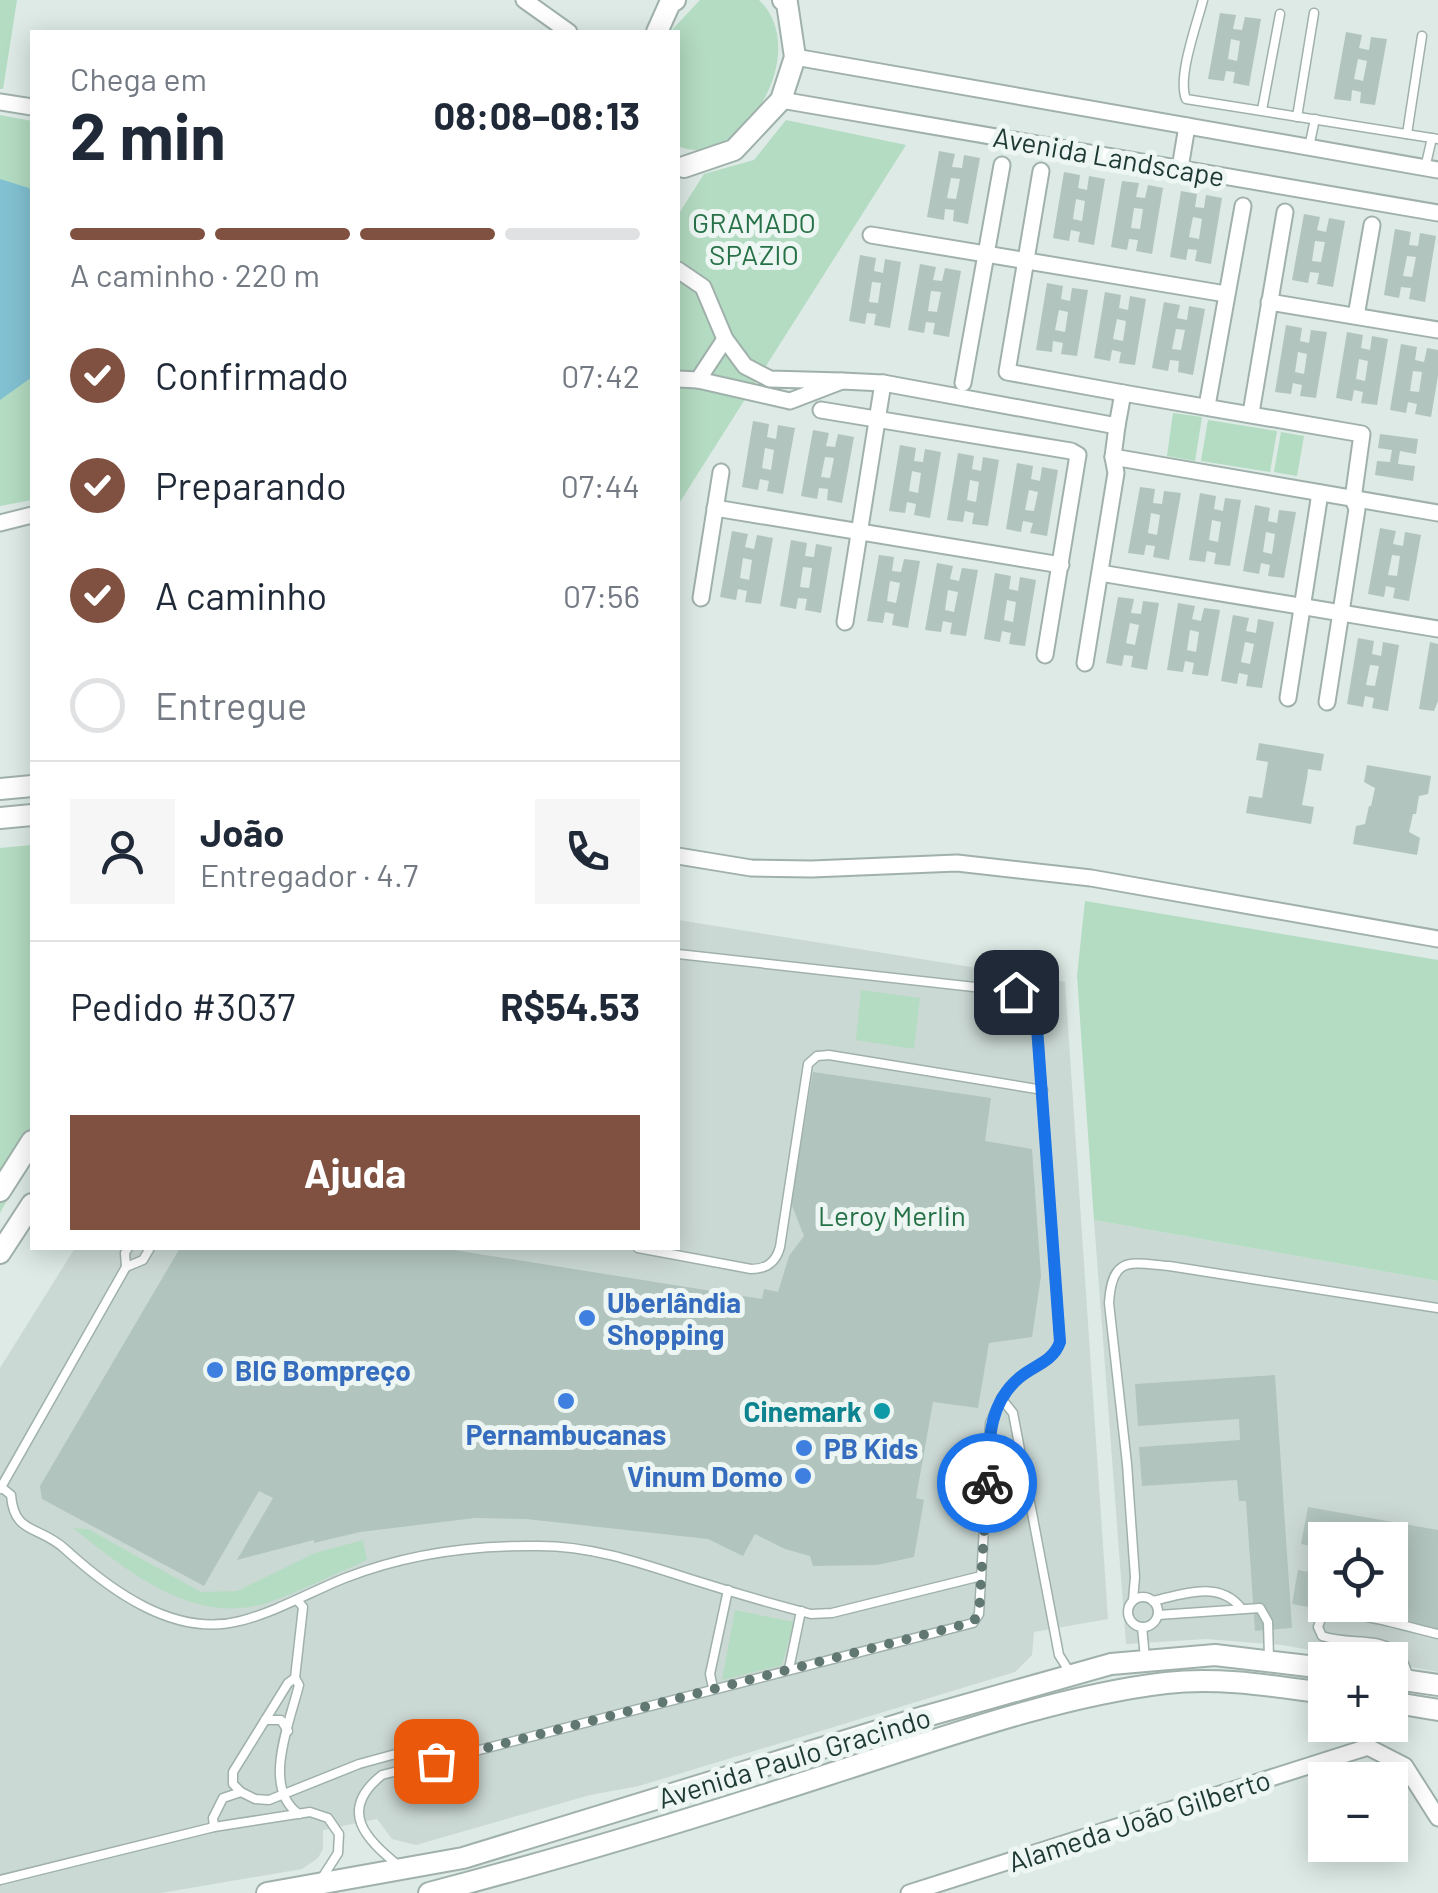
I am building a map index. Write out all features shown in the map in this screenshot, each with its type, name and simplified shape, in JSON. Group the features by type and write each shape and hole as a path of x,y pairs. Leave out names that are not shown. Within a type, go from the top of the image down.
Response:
{"street":[{"path":"524,0 566,30"},
{"path":"657,30 674,0"},
{"path":"680,169 734,150 781,100 795,58 786,1"},
{"name":"Avenida Landscape","path":"795,58 1432,169"},
{"name":"Avenida Landscape","path":"781,100 1438,213"},
{"path":"0,102 30,107"},
{"path":"1180,168 1187,126"},
{"path":"963,383 1002,165"},
{"path":"1041,171 1007,372 1362,434 1353,499 1357,509 1326,702"},
{"path":"1207,406 1243,206"},
{"path":"1250,413 1284,212"},
{"path":"1356,316 1372,225"},
{"path":"870,235 1226,294"},
{"path":"680,271 703,287 725,338 745,366 761,376 883,384 1117,426"},
{"path":"1269,302 1438,330"},
{"path":"698,380 725,338"},
{"path":"680,379 790,401 842,380"},
{"path":"845,622 883,384"},
{"path":"1084,663 1116,473 1112,457 1123,394"},
{"path":"821,410 1078,454 1045,655"},
{"path":"1112,457 1438,513"},
{"path":"701,598 721,472"},
{"path":"1288,698 1320,493"},
{"path":"715,508 1061,565"},
{"path":"0,524 30,516"},
{"path":"1100,573 1438,629"},
{"path":"0,789 30,786"},
{"path":"0,818 30,815"},
{"path":"680,856 751,868 812,870 958,863 1092,878 1438,939"},
{"path":"0,1191 30,1144"},
{"path":"0,1253 30,1207"},
{"name":"Avenida Paulo Gracindo","path":"267,1893 464,1858 720,1778 1111,1664 1215,1655 1308,1666"},
{"name":"Avenida Paulo Gracindo","path":"430,1893 1117,1690 1169,1682 1224,1680 1308,1691"},
{"path":"1408,1680 1438,1685"},
{"path":"1408,1705 1438,1710"},
{"path":"1368,1747 1405,1766 1438,1818"},
{"name":"Alameda João Gilberto","path":"909,1893 1368,1747"},
{"path":"720,1778 712,1795 726,1808"},
{"path":"568,1825 581,1835 576,1850"}],"lane":[{"path":"1203,0 1185,72 1186,99 1435,139 1432,169"},
{"path":"1262,110 1280,14"},
{"path":"1297,116 1314,14"},
{"path":"1407,134 1422,36"},
{"path":"1308,147 1314,120"},
{"path":"402,1868 372,1846 360,1822 364,1795 382,1775 973,1622 979,1614 990,1422 1001,1398 1016,1380 1052,1356 1060,1342 1035,1000 1028,993 680,954"},
{"path":"648,1250 751,1270 773,1261 780,1247 808,1064 817,1056 1043,1090"},
{"path":"126,1250 126,1267 1,1488 11,1495 15,1519 51,1538 91,1575 144,1606 183,1620 220,1624 242,1621 348,1576 468,1548 523,1546 580,1548 617,1556 800,1611 832,1613 981,1576"},
{"path":"126,1267 143,1260 149,1250"},
{"path":"1158,1615 1152,1624 1142,1627 1129,1619 1135,1577 1109,1303 1112,1278 1118,1268 1134,1263 1169,1266 1438,1308"},
{"path":"1001,1398 1013,1413 1059,1655 1071,1675"},
{"path":"1135,1577 1158,1615"},
{"path":"713,1688 710,1674 728,1590"},
{"path":"1133,1600 1216,1591 1232,1596 1241,1608"},
{"path":"297,1600 303,1607 294,1678 298,1685 278,1776 284,1796 299,1814"},
{"path":"1158,1615 1260,1608 1266,1614 1269,1660"},
{"path":"789,1669 800,1611"},
{"path":"1367,1642 1328,1638 1318,1630 1322,1616 1333,1613 1438,1634"},
{"path":"1142,1627 1146,1660"},
{"path":"294,1678 232,1772 233,1784 241,1792 270,1800 359,1764 443,1741 462,1754"},
{"path":"264,1720 277,1718 288,1731"},
{"path":"1368,1742 1368,1747"},
{"path":"214,1827 213,1818 224,1798 241,1792"},
{"path":"0,1880 214,1827 320,1814 335,1825 339,1834 338,1854 318,1884"}],"shaded area":[{"name":"Uberlândia Shopping","path":"680,920 1065,982 1108,1619 1034,1632 1032,1655 1015,1672 639,1786 590,1795 416,1845 392,1839 377,1819 323,1830 323,1849 318,1858 302,1869 161,1893 0,1893 0,1368 74,1250 680,1250"},
{"path":"1094,1220 1438,1281 1438,1672 1408,1666 1408,1642 1308,1642 1308,1649 1206,1639 1126,1644"}],"green space":[{"path":"0,0 17,0 3,89 0,89"},
{"path":"700,0 759,0 774,23 778,49 774,77 762,103 744,126 723,142 701,150 680,146 680,30 672,30"},
{"path":"0,115 30,121 30,500 0,506"},
{"name":"GRAMADO SPAZIO","path":"786,120 906,145 680,502 680,212 704,174 754,160"},
{"path":"1173,413 1202,417 1195,461 1167,456"},
{"path":"1208,420 1277,431 1270,472 1201,461"},
{"path":"1281,432 1304,436 1297,476 1274,472"},
{"path":"30,845 30,1159 0,1213 0,848"},
{"path":"1085,901 1438,960 1438,1281 1094,1220 1077,976"},
{"path":"861,990 920,998 914,1049 856,1040"},
{"path":"73,1528 88,1529 201,1592 237,1591 315,1553 363,1540 367,1560 267,1603 213,1607 162,1590"},
{"path":"735,1610 794,1622 782,1665 722,1680"}],"water":[{"path":"0,179 30,191 30,378 0,400"}],"building":[{"path":"1220,13 1236,15 1233,29 1242,30 1245,17 1261,19 1249,86 1233,83 1235,72 1226,71 1224,81 1208,79","holes":["1231,39 1240,41 1237,61 1228,59"]},
{"path":"1346,32 1362,35 1359,48 1369,50 1371,37 1387,39 1375,105 1360,103 1361,92 1352,90 1351,101 1334,99","holes":["1358,59 1367,61 1363,81 1354,79"]},
{"path":"939,151 955,154 952,167 962,168 964,155 980,158 968,224 953,221 954,210 945,209 944,220 927,217","holes":["951,178 960,179 956,199 947,198"]},
{"path":"1064,172 1080,175 1078,188 1087,190 1089,176 1105,179 1094,245 1078,242 1080,232 1071,230 1069,241 1053,238","holes":["1076,199 1085,201 1082,221 1073,219"]},
{"path":"1122,181 1139,183 1136,197 1145,198 1148,185 1163,188 1152,254 1136,251 1138,240 1129,239 1127,250 1111,247","holes":["1134,208 1143,209 1140,229 1131,228"]},
{"path":"1181,191 1197,194 1195,207 1204,208 1206,195 1222,198 1211,264 1195,261 1197,250 1188,249 1186,260 1170,257","holes":["1193,217 1202,219 1199,239 1189,237"]},
{"path":"1304,214 1320,217 1317,230 1326,232 1329,218 1345,221 1333,287 1317,284 1319,273 1310,272 1308,283 1292,280","holes":["1315,241 1325,242 1321,262 1312,261"]},
{"path":"1395,229 1411,232 1409,245 1418,246 1420,233 1436,236 1425,302 1409,299 1411,288 1401,287 1399,298 1384,295","holes":["1407,256 1416,257 1412,277 1403,276"]},
{"path":"860,255 876,258 874,271 883,273 885,259 901,262 890,328 874,325 876,314 867,313 865,324 849,321","holes":["872,282 881,283 878,303 869,302"]},
{"path":"920,264 936,267 933,280 942,281 945,268 961,271 949,337 933,334 935,323 926,322 924,333 908,330","holes":["931,291 941,292 937,312 928,311"]},
{"path":"1047,283 1063,286 1061,299 1070,301 1072,288 1088,290 1077,356 1061,354 1063,343 1053,341 1052,352 1036,350","holes":["1059,310 1068,312 1065,332 1055,330"]},
{"path":"1105,292 1121,295 1119,308 1128,310 1130,296 1146,299 1135,365 1119,363 1121,352 1112,350 1110,361 1094,358","holes":["1117,319 1126,321 1123,341 1113,339"]},
{"path":"1164,302 1180,305 1177,318 1187,320 1189,306 1205,309 1193,375 1178,372 1179,361 1170,360 1168,371 1152,368","holes":["1176,329 1185,330 1181,350 1172,349"]},
{"path":"1286,325 1302,328 1300,341 1309,343 1311,330 1327,332 1316,398 1300,396 1302,385 1293,383 1291,394 1275,392","holes":["1298,352 1307,354 1304,374 1295,372"]},
{"path":"1347,332 1363,335 1361,348 1370,350 1372,336 1388,339 1377,405 1361,403 1363,392 1354,390 1352,401 1336,398","holes":["1359,359 1368,361 1365,381 1356,379"]},
{"path":"1401,344 1417,347 1415,360 1424,362 1427,348 1438,350 1431,417 1415,414 1417,404 1408,402 1406,413 1390,410","holes":["1413,371 1422,372 1419,392 1410,391"]},
{"path":"753,421 769,424 767,437 776,439 778,425 795,428 783,494 767,491 769,481 760,479 758,490 742,487","holes":["765,448 774,450 771,470 762,468"]},
{"path":"813,430 829,433 826,446 835,447 838,434 854,437 842,503 827,500 828,489 819,488 817,499 801,496","holes":["825,457 834,458 830,478 821,477"]},
{"path":"1380,434 1418,439 1416,454 1400,451 1398,464 1415,466 1413,481 1375,475 1377,461 1390,462 1392,450 1378,448"},
{"path":"900,445 916,448 914,461 923,462 925,449 941,452 930,518 914,515 916,504 907,502 905,513 889,511","holes":["912,471 921,473 918,493 909,491"]},
{"path":"958,453 974,456 972,469 981,471 983,457 999,460 988,526 972,524 974,513 965,511 963,522 947,520","holes":["970,480 979,482 976,502 967,500"]},
{"path":"1017,463 1033,466 1031,479 1040,481 1042,467 1058,470 1047,536 1030,533 1033,523 1023,521 1021,532 1006,529","holes":["1029,490 1038,492 1034,511 1025,510"]},
{"path":"1140,487 1155,489 1153,503 1162,504 1164,491 1181,493 1169,560 1153,557 1155,546 1146,545 1144,555 1128,553","holes":["1151,513 1160,515 1157,535 1148,533"]},
{"path":"1200,493 1216,496 1214,509 1223,511 1225,498 1241,500 1230,566 1214,564 1216,553 1207,551 1205,562 1189,560","holes":["1212,520 1221,522 1218,542 1209,540"]},
{"path":"1255,505 1270,508 1268,521 1277,523 1279,510 1296,512 1284,578 1268,576 1270,565 1261,563 1259,574 1243,571","holes":["1266,532 1275,534 1272,554 1263,552"]},
{"path":"1380,528 1396,531 1393,544 1403,546 1405,532 1421,535 1409,601 1393,598 1395,588 1386,586 1384,597 1368,594","holes":["1392,555 1400,556 1397,576 1388,575"]},
{"path":"732,531 748,534 745,547 754,549 757,535 773,538 761,604 745,602 747,591 738,589 736,600 720,597","holes":["743,558 752,560 749,580 740,578"]},
{"path":"791,540 807,543 805,556 814,557 816,544 832,547 821,613 805,610 807,599 798,598 796,609 780,606","holes":["803,567 812,568 809,588 800,587"]},
{"path":"879,555 894,557 892,571 901,572 904,559 920,561 908,628 892,625 894,614 885,612 883,623 867,621","holes":["890,581 900,583 896,603 887,601"]},
{"path":"937,563 953,566 950,579 959,581 962,568 978,570 966,636 950,634 952,623 943,621 941,632 925,630","holes":["948,590 958,592 954,612 945,610"]},
{"path":"995,573 1011,576 1009,589 1018,591 1020,577 1036,580 1025,646 1009,644 1011,633 1002,631 1000,642 984,639","holes":["1007,600 1016,602 1013,622 1004,620"]},
{"path":"1118,597 1134,599 1131,613 1141,614 1143,601 1159,603 1147,670 1131,667 1133,656 1124,655 1122,666 1106,663","holes":["1130,623 1139,625 1135,645 1126,643"]},
{"path":"1178,603 1195,606 1192,619 1201,621 1204,608 1220,610 1208,676 1192,674 1194,663 1185,661 1183,672 1167,670","holes":["1190,630 1199,632 1196,652 1187,650"]},
{"path":"1233,615 1249,618 1246,631 1256,633 1258,619 1274,622 1262,688 1246,686 1248,675 1239,673 1237,684 1221,681","holes":["1245,642 1254,644 1250,664 1241,662"]},
{"path":"1358,638 1374,641 1372,654 1381,656 1383,642 1399,645 1388,711 1372,708 1374,698 1365,696 1363,707 1347,704","holes":["1370,665 1379,666 1375,686 1366,685"]},
{"path":"1430,642 1438,644 1438,701 1434,711 1419,709"},
{"path":"1259,743 1324,754 1321,771 1308,769 1302,805 1314,807 1311,824 1246,813 1249,796 1262,798 1268,762 1256,760"},
{"path":"1367,765 1431,776 1428,794 1419,796 1409,832 1420,838 1417,855 1353,844 1356,826 1365,824 1375,788 1364,782"},
{"name":"Uberlândia Shopping","path":"813,1072 991,1098 985,1141 1032,1149 1041,1276 1032,1337 989,1343 978,1408 933,1402 916,1498 924,1500 914,1557 877,1565 813,1566 810,1556 755,1534 743,1556 708,1539 526,1519 475,1518 314,1540 237,1560 273,1498 259,1491 204,1586 42,1499 40,1486 179,1250 454,1250 762,1299 764,1289 778,1292 789,1256 804,1236 791,1203"},
{"path":"1275,1375 1292,1628 1255,1631 1246,1501 1239,1501 1237,1480 1142,1486 1139,1447 1240,1440 1239,1419 1138,1426 1135,1384"},
{"path":"1308,1507 1393,1522 1308,1522 1308,1545 1301,1544"},
{"path":"1408,1525 1438,1530 1438,1631 1389,1622 1408,1622"},
{"path":"1298,1570 1308,1572 1308,1607 1292,1604"}],"way so far":[{"path":"436,1761 973,1622 979,1614 987,1483"}],"place":[{"name":"Uberlândia Shopping","path":"587,1318"},
{"name":"BIG Bompreço","path":"215,1370"},
{"name":"Pernambucanas","path":"566,1401"},
{"name":"Cinemark","path":"882,1411"},
{"name":"PB Kids","path":"804,1448"},
{"name":"Vinum Domo","path":"803,1476"}],"route":[{"path":"987,1483 990,1422 1001,1398 1016,1380 1046,1362 1060,1342 1035,1000 1028,993 1016,992"}],"park label":[{"name":"Leroy Merlin","path":"892,1215"}]}
